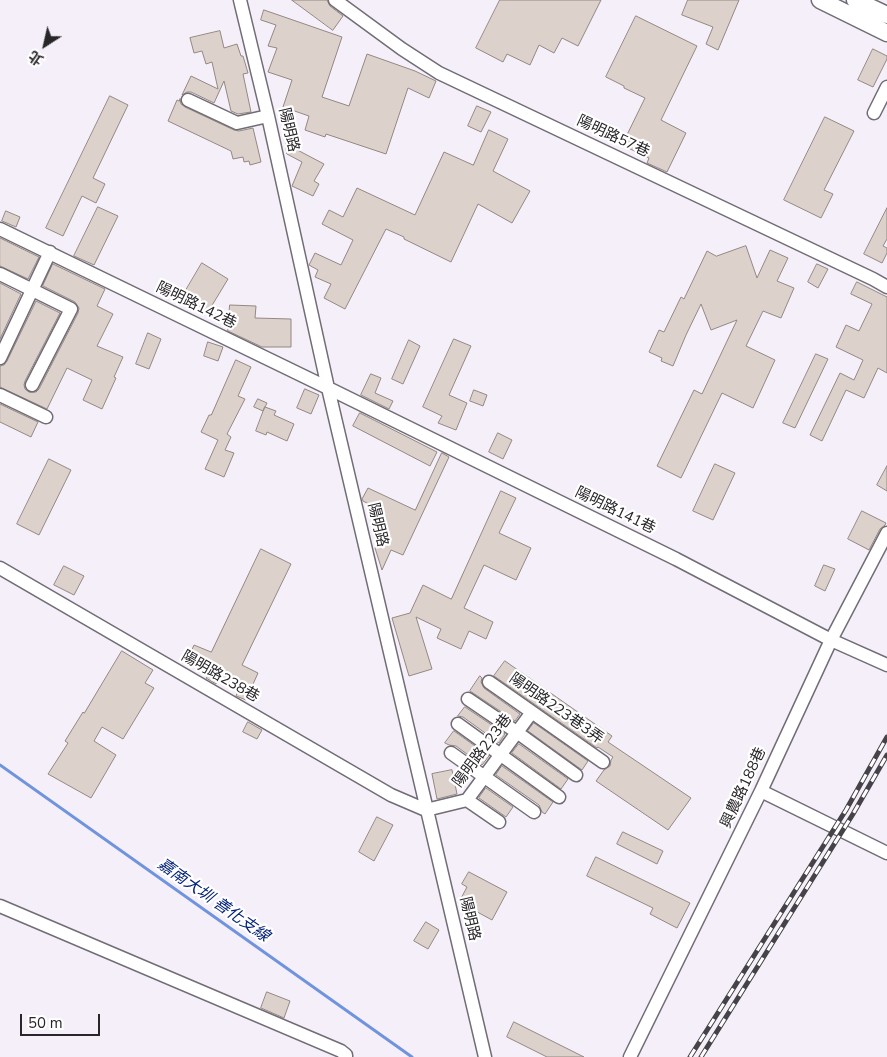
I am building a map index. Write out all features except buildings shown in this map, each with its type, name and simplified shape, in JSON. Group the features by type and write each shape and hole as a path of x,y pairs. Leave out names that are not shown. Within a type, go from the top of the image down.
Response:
{"main road":[{"path":"820,0 887,33"},
{"path":"856,0 887,15"}],"street":[{"name":"陽明路","path":"240,0 268,116 328,388 485,1057"},
{"name":"陽明路57巷","path":"336,0 402,49 439,73 887,287"},
{"path":"874,113 887,87"},
{"path":"188,100 236,124 268,116"},
{"name":"陽明路142巷","path":"0,229 328,388"},
{"path":"0,358 50,252"},
{"path":"0,274 71,309 32,385"},
{"name":"陽明路141巷","path":"328,388 676,559 830,640 887,665"},
{"path":"0,394 46,417"},
{"name":"興農路188巷","path":"630,1057 761,791 830,640 887,533"},
{"name":"陽明路238巷","path":"0,568 391,795 426,810"},
{"name":"陽明路223巷3弄","path":"489,682 603,762"},
{"path":"468,699 576,775"},
{"name":"陽明路223巷","path":"426,810 467,800 532,712"},
{"path":"458,724 559,797"},
{"path":"452,753 534,812"},
{"path":"761,791 887,853"},
{"path":"467,800 499,822"},
{"path":"0,906 341,1051 346,1057"}],"waterway":[{"name":"嘉南大圳 善化支線","path":"0,765 412,1057"}],"railway":[{"path":"690,1057 846,810 887,737"},
{"path":"701,1057 853,814 887,755"}]}
